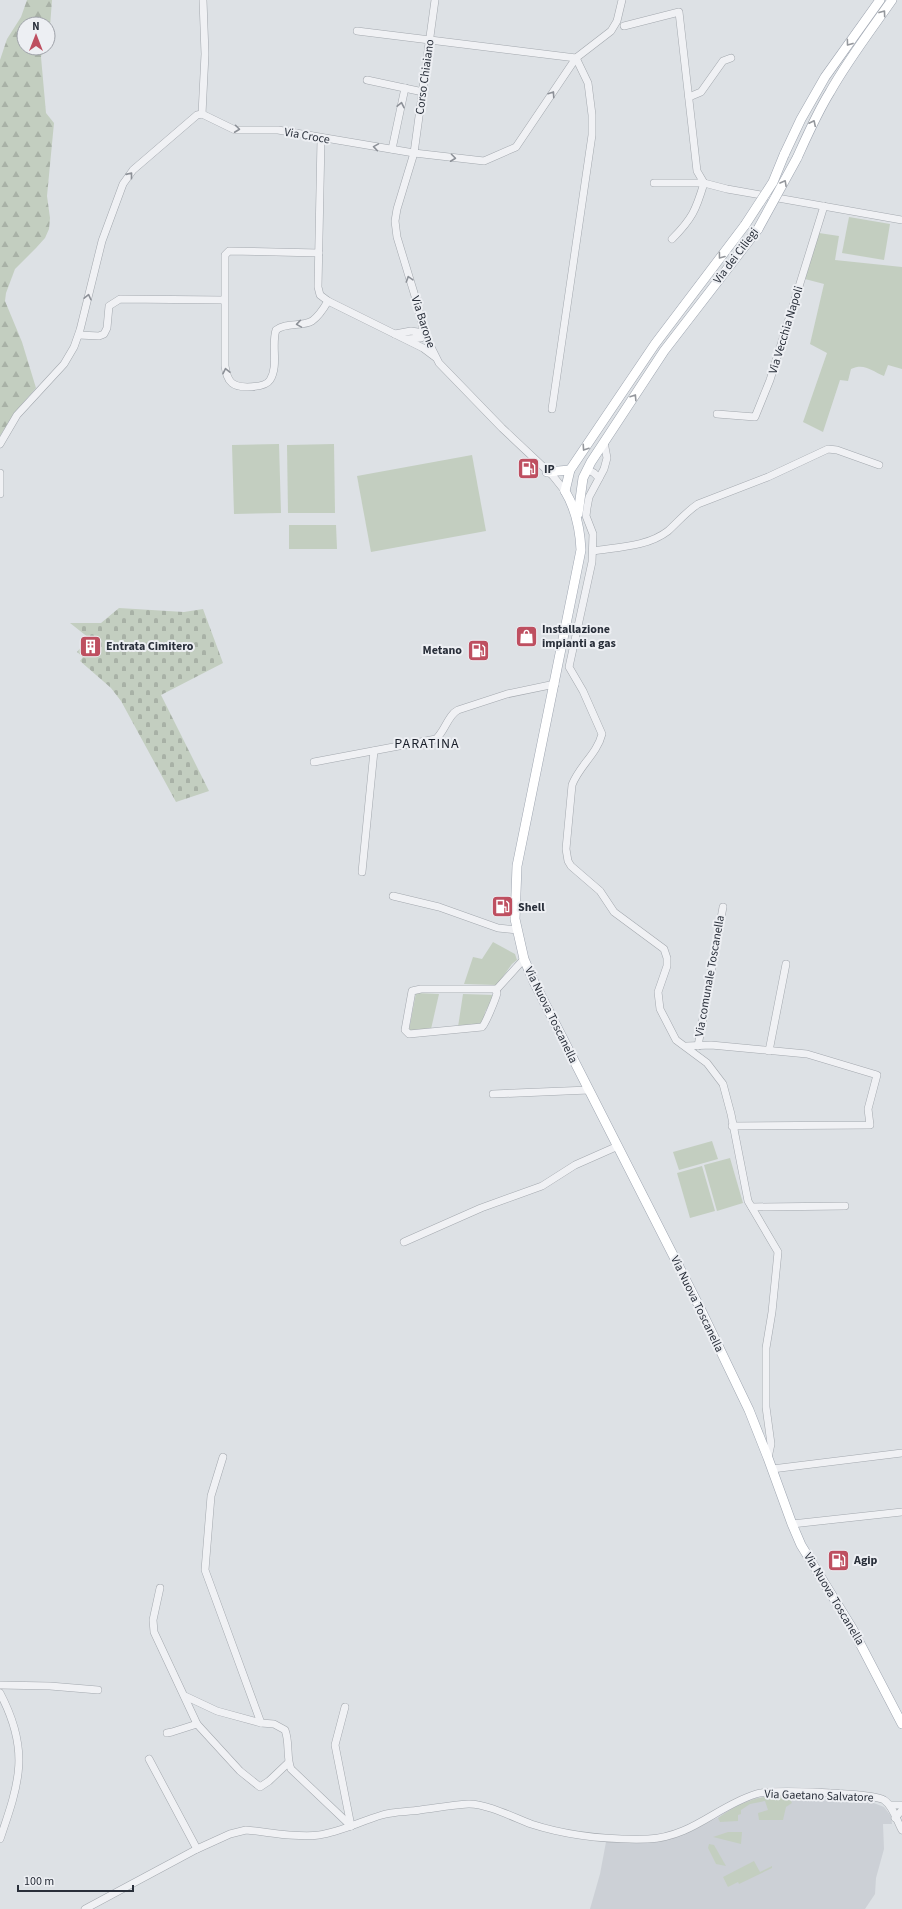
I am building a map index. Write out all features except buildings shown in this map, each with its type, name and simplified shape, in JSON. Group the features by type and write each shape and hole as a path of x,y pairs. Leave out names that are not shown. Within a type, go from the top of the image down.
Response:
{"main road":[{"name":"Via dei Ciliegi","path":"566,491 570,470 655,344 745,226 773,182 801,119 825,77 880,0"},
{"name":"Via dei Ciliegi","path":"578,508 585,473 604,442 664,351 758,229 797,158 830,91 853,55 892,0"},
{"path":"548,472 570,470"},
{"path":"566,491 576,487 585,473"},
{"name":"Via Nuova Toscanella","path":"566,491 571,500 581,535 580,560 555,684 529,801 518,866 515,901 517,930 524,958 700,1308 749,1410 792,1524 802,1545 852,1628 902,1724"},
{"name":"Via Nuova Toscanella","path":"578,508 578,524"}],"street":[{"path":"0,444 17,415 64,364 74,347 79,335 102,241 123,184 133,170 197,115 202,114 204,101 205,54 203,0"},
{"name":"Corso Chiaiano","path":"414,153 435,0"},
{"name":"Via Croce","path":"202,114 235,130 273,130 392,150 484,162 516,147 576,58 611,31 617,21 622,0"},
{"path":"624,26 679,12 697,171 704,183 697,207 687,224 672,240"},
{"path":"357,31 576,58 588,83 592,115 592,135 552,408"},
{"path":"689,97 700,92 723,61 731,58"},
{"path":"368,80 423,92"},
{"path":"392,150 405,88"},
{"path":"321,138 318,253 318,289 320,295 328,301 423,348 435,357"},
{"name":"Via Barone","path":"414,153 398,203 396,221 397,237 418,306 424,333 435,357 444,370 566,491"},
{"path":"654,183 704,183 727,189 902,220"},
{"name":"Via Vecchia Napoli","path":"718,414 755,417 770,380 824,206"},
{"path":"318,253 228,252 224,258 226,373 233,384 249,386 264,385 271,379 276,330 280,327 306,323 314,320 328,301"},
{"path":"79,335 99,336 104,334 109,306 120,299 224,300"},
{"path":"411,330 420,317"},
{"path":"395,334 411,330 424,333 421,338 406,339"},
{"name":"Via comunale Toscanella","path":"604,442 607,458 589,497 586,516 593,534 593,551 569,667 583,691 602,734 594,753 575,777 572,785 566,849 567,856 572,866 600,891 614,912 664,949 667,958 667,966 658,992 660,1009 676,1040 707,1063 723,1084 748,1201 778,1252 772,1312 766,1348 766,1407 770,1444 768,1458"},
{"path":"593,551 649,541 666,532 688,511 698,504 768,477 828,449 837,450 880,465"},
{"path":"585,473 594,473 599,478"},
{"path":"0,474 0,494"},
{"path":"314,762 436,739 442,734 453,714 458,710 507,694 555,684"},
{"path":"362,872 374,751"},
{"path":"393,896 439,907 498,928 517,930"},
{"name":"Via comunale Toscanella","path":"698,1046 723,907"},
{"path":"496,990 421,989 412,991 405,1030 406,1033 482,1028 486,1023 489,1011 496,997 496,990 524,958"},
{"path":"769,1051 786,964"},
{"name":"Via comunale Toscanella","path":"686,1046 711,1045 808,1054 877,1075 868,1109 870,1125 732,1126"},
{"path":"493,1094 590,1090"},
{"path":"404,1242 481,1208 542,1186 575,1164 618,1146"},
{"path":"752,1207 845,1206"},
{"path":"772,1470 902,1453"},
{"path":"223,1457 211,1496 205,1570 261,1723"},
{"path":"792,1524 902,1512"},
{"path":"160,1588 153,1620 154,1632 159,1646 197,1724 240,1771 257,1785 263,1786 288,1763"},
{"path":"0,1685 50,1686 98,1690"},
{"path":"0,1693 16,1732 20,1766 13,1801 0,1839"},
{"path":"184,1696 217,1711 261,1723 274,1724 285,1730 289,1748 288,1763 296,1774 351,1826"},
{"path":"345,1707 335,1745 351,1826"},
{"path":"167,1733 197,1724"},
{"path":"149,1759 197,1849"},
{"name":"Via Gaetano Salvatore","path":"85,1909 197,1849 238,1831 246,1830 312,1836 332,1832 384,1814 473,1804 532,1824 571,1834 621,1839 650,1839 670,1836 692,1828 736,1802 758,1793 775,1791 868,1796 883,1799 890,1805 902,1830"},
{"path":"890,1805 902,1805"},
{"path":"895,1818 902,1810"}],"shaded area":[{"path":"788,1795 861,1798 884,1807 891,1816 892,1824 883,1824 884,1849 876,1878 875,1894 865,1909 590,1909 600,1874 606,1842 652,1842 671,1838 684,1834 717,1818 736,1805 755,1798"}],"green space":[{"path":"27,0 52,0 51,16 21,16"},
{"path":"16,25 16,56 41,56 46,113 54,123 47,196 50,218 49,229 45,238 15,269 6,293 5,301 22,342 36,388 15,412 0,436 0,60 7,39"},
{"path":"849,217 890,224 884,260 842,253"},
{"path":"819,233 839,236 835,260 902,267 902,369 888,365 884,376 864,367 856,367 851,369 848,381 840,380 823,432 803,422 827,353 810,344 824,284 805,279"},
{"path":"279,444 281,513 234,514 232,445"},
{"path":"334,444 335,513 288,513 287,445"},
{"path":"472,455 486,531 371,552 357,476"},
{"path":"289,525 336,525 337,549 289,549"},
{"path":"119,608 184,612 203,609 223,663 161,695 209,791 176,802 121,701 111,688 80,661 83,657 77,652 89,638 70,623 101,623"},
{"path":"493,942 515,954 517,960 512,964 497,985 464,984 473,957 482,959"},
{"path":"416,993 439,994 431,1029 409,1030"},
{"path":"463,994 494,995 485,1012 483,1025 458,1027"},
{"path":"712,1141 718,1159 679,1170 673,1152"},
{"path":"730,1158 743,1203 717,1211 704,1165"},
{"path":"702,1166 715,1211 690,1218 677,1173"},
{"path":"788,1795 792,1803 786,1807 783,1820 759,1820 758,1813 768,1810 765,1801 750,1804 741,1810 741,1814 738,1815 738,1821 720,1822 718,1818 733,1808 754,1799"},
{"path":"728,1832 742,1832 741,1844 713,1837"},
{"path":"709,1844 714,1845 726,1866 716,1864 708,1848"},
{"path":"754,1861 760,1872 772,1866 772,1868 739,1884 738,1882 728,1887 723,1877"}],"place":[{"name":"IP","path":"529,469"},
{"name":"Installazione impianti a gas","path":"526,636"},
{"name":"Entrata Cimitero","path":"91,646"},
{"name":"Metano","path":"478,650"},
{"name":"Shell","path":"502,907"},
{"name":"Agip","path":"839,1560"}],"district":[{"name":"PARATINA","path":"427,744"}]}
